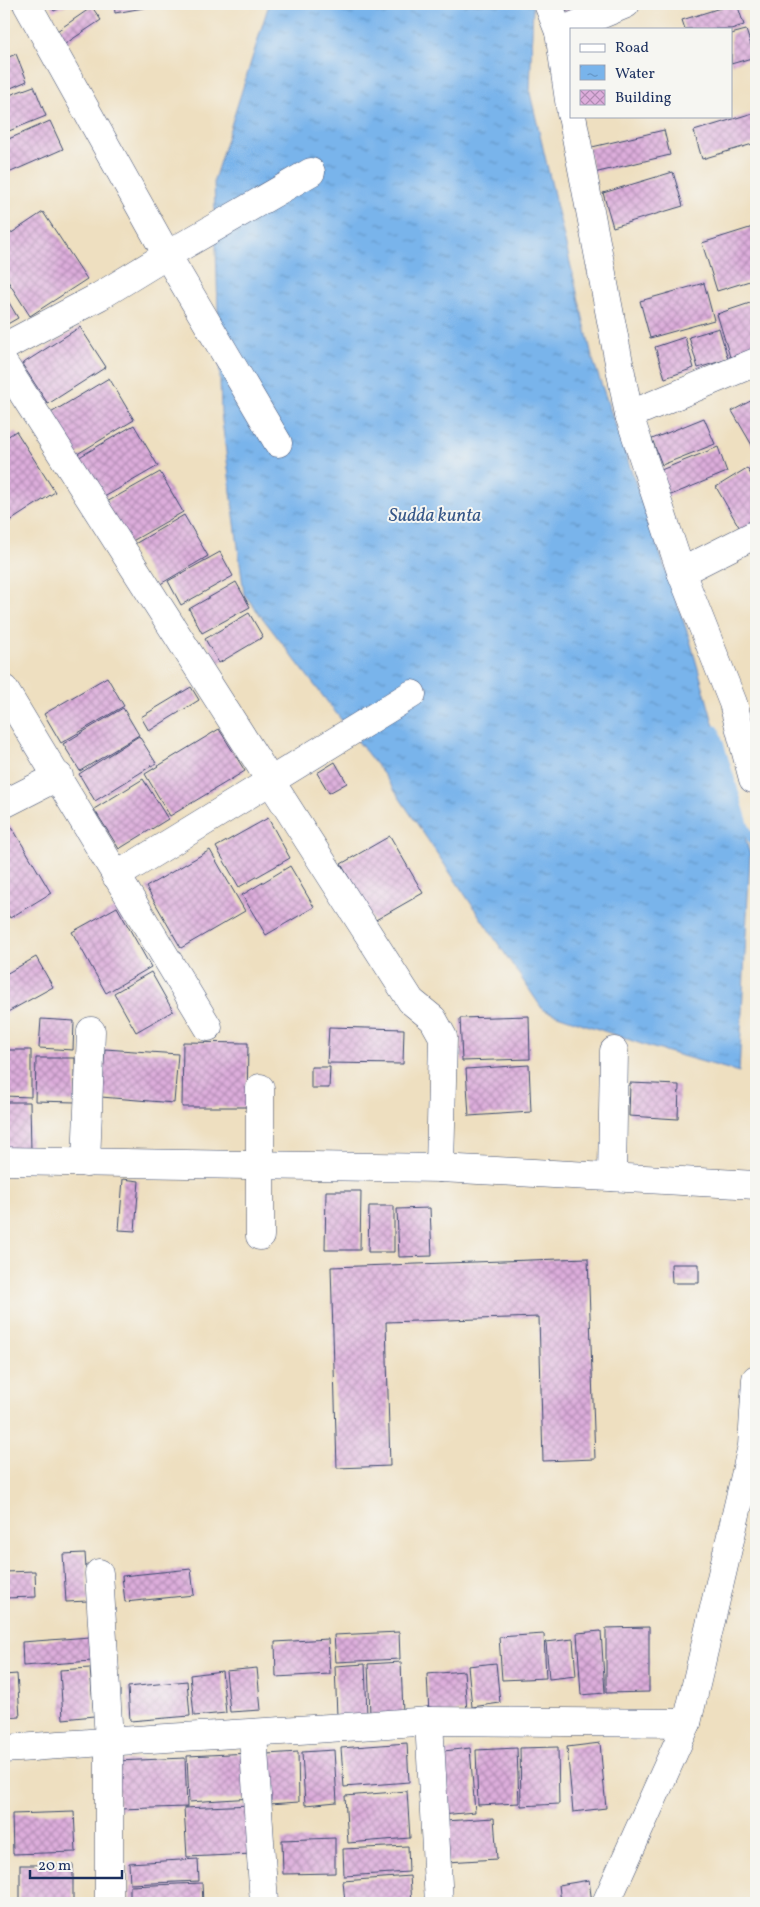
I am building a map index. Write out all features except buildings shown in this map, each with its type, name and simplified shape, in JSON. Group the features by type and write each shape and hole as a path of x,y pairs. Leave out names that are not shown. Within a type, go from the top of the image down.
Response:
{"street":[{"path":"27,4 167,256 278,443"},
{"path":"548,4 559,32 570,108"},
{"path":"559,32 626,4"},
{"path":"572,118 630,416 681,572 733,703 753,777"},
{"path":"4,346 100,296 311,172"},
{"path":"630,416 756,362"},
{"path":"4,364 269,782 411,1001 433,1019 443,1037 440,1168"},
{"path":"681,572 756,534"},
{"path":"4,689 208,1027"},
{"path":"116,876 412,694"},
{"path":"4,804 58,776"},
{"path":"86,1163 91,1031"},
{"path":"612,1177 614,1051"},
{"path":"260,1088 260,1236"},
{"path":"4,1161 440,1168 756,1185"},
{"path":"606,1903 687,1723 752,1446 756,1379"},
{"path":"98,1573 109,1740 109,1903"},
{"path":"4,1749 109,1740 253,1734 429,1721 687,1723"},
{"path":"429,1721 439,1903"},
{"path":"253,1734 264,1903"}],"water":[{"name":"Sudda kunta","path":"269,4 533,4 530,93 593,360 690,640 750,855 739,1072 650,1047 543,1010 384,775 244,594 221,413 214,180"}],"waterway":[{"path":"715,730 745,827 756,847"}]}
